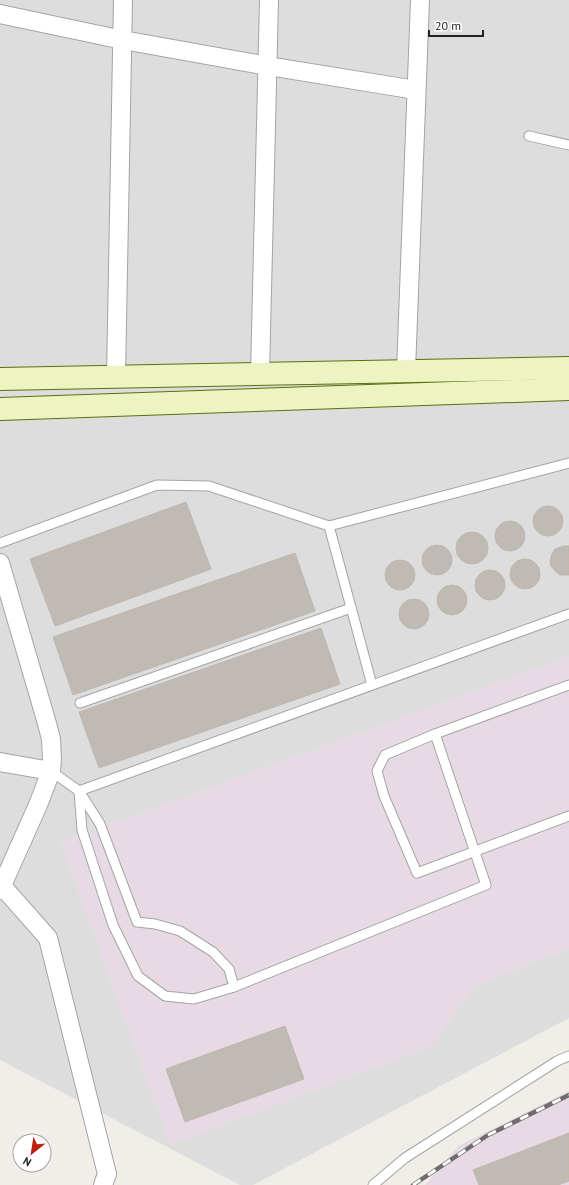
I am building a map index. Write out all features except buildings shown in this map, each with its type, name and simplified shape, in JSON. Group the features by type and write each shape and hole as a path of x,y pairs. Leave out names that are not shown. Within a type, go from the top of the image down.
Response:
{"main road":[{"path":"0,379 569,368"},
{"path":"0,409 569,389"}],"street":[{"path":"116,377 124,0"},
{"path":"260,374 270,0"},
{"path":"406,371 420,0"},
{"path":"0,14 123,40 268,66 416,90"},
{"path":"0,563 6,605 52,739 51,771 38,805 1,887 48,938 107,1174 104,1185"},
{"path":"0,762 51,771"}],"lane":[{"path":"529,136 569,145"},
{"path":"0,543 157,485 209,486 329,526 569,464"},
{"path":"329,526 372,685"},
{"path":"80,703 351,608"},
{"path":"79,791 569,614"},
{"path":"569,685 435,734 385,755 377,772 384,796 417,873 569,816"},
{"path":"79,791 82,830 113,925 138,976 165,996 194,999 234,987 486,885 435,734"},
{"path":"51,771 79,791 100,824 137,922 155,924 180,931 214,952 229,969 234,987"},
{"path":"373,1185 405,1158 557,1061 569,1056"}],"shaded area":[{"path":"0,0 569,0 569,1018 253,1185 240,1185 0,1060"},
{"path":"569,656 569,949 475,986 431,1047 170,1145 60,842"},
{"path":"569,1091 569,1185 425,1185 458,1146"}],"railway":[{"path":"413,1185 488,1135 569,1095"}]}
